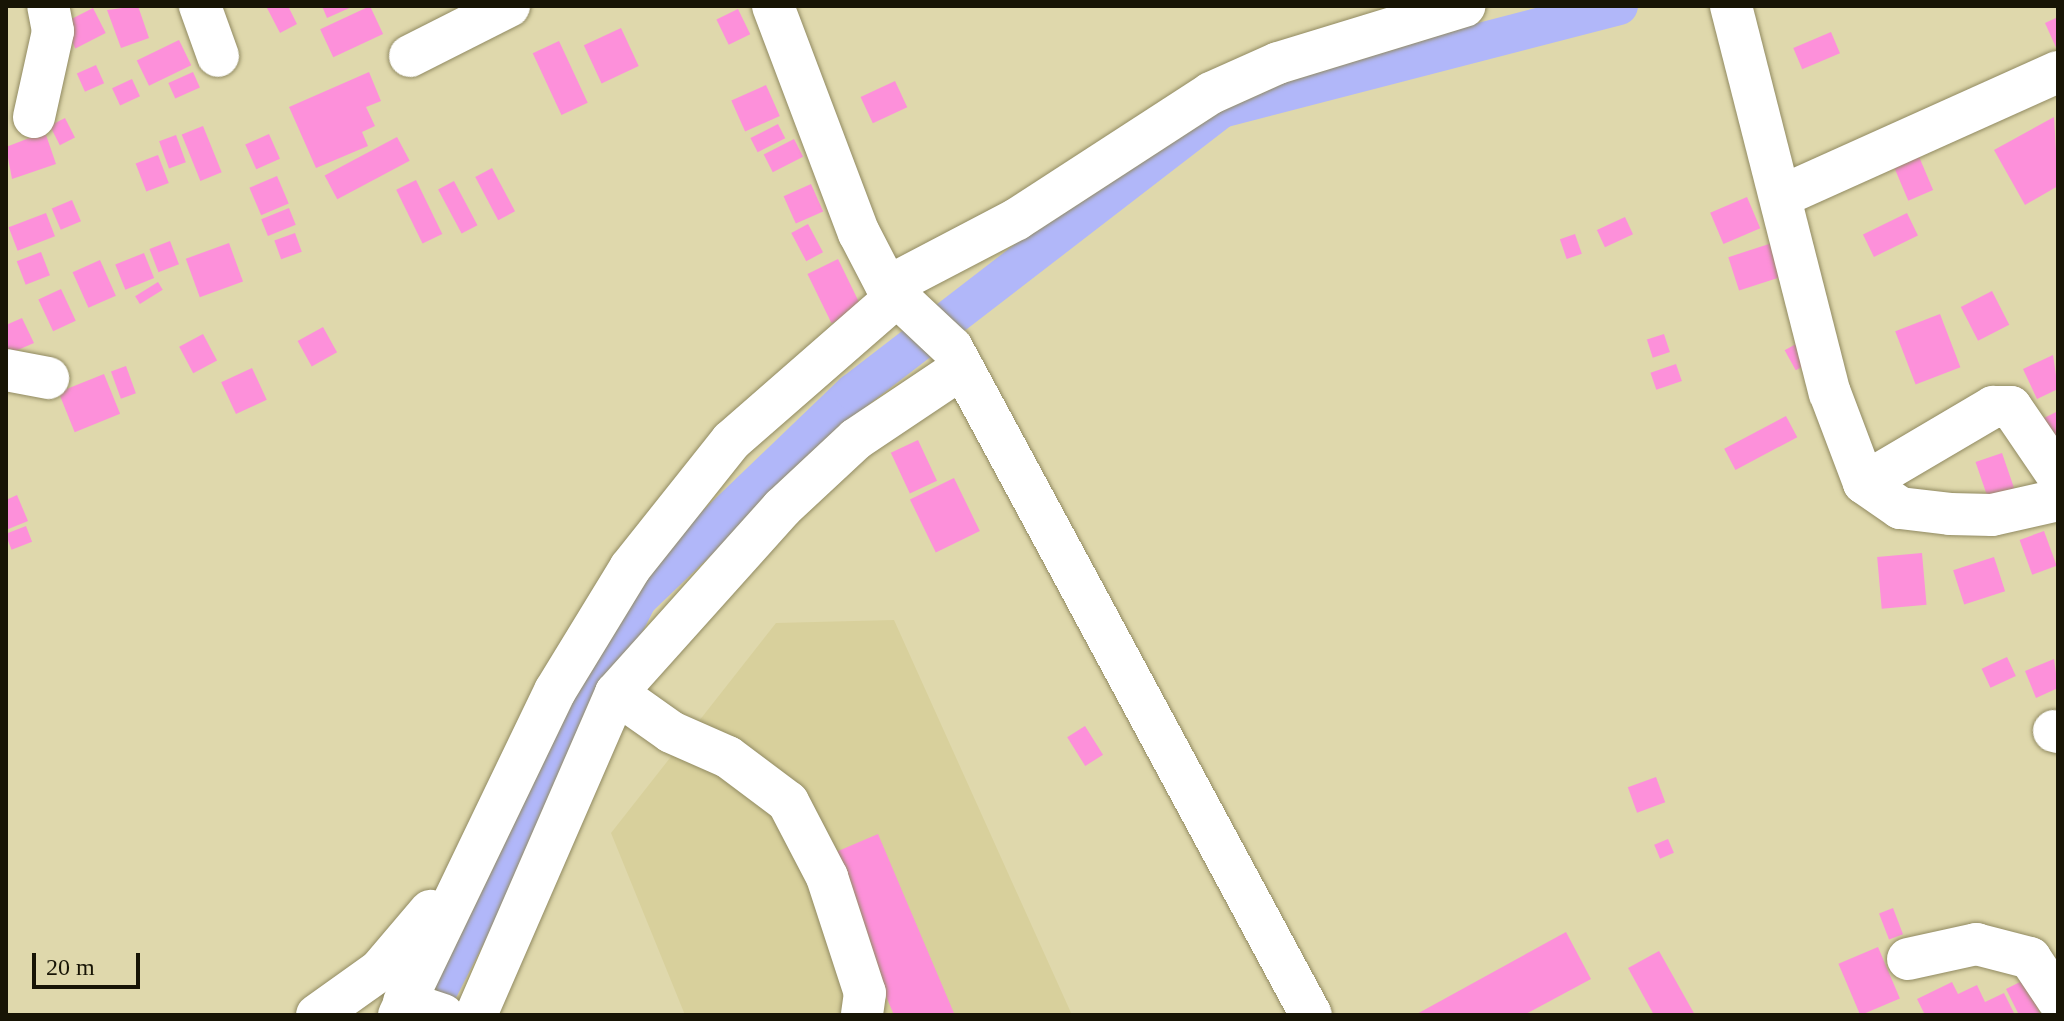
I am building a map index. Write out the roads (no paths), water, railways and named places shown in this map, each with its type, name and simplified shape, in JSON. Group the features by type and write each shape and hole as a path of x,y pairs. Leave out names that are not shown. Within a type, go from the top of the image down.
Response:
{"street":[{"path":"34,117 53,31 48,6"},
{"path":"200,6 218,56"},
{"path":"410,56 509,6"},
{"path":"773,6 859,233 895,298 957,358 1311,1015"},
{"path":"416,1010 465,866 555,691 630,568 731,441 895,298 1211,93 1278,63 1465,6"},
{"path":"1731,6 1784,195 1830,393 1864,483 1900,508 1950,514 1992,515 2057,492 2011,407 1993,407 1864,483"},
{"path":"1784,195 2058,72"},
{"path":"476,1015 616,693 782,508 856,439 957,358"},
{"path":"6,370 48,378"},
{"path":"616,693 671,732 728,757 788,802 827,877 865,993 862,1015"},
{"path":"317,1015 379,971 465,866"},
{"path":"1908,959 1976,944 2017,954 2030,958 2058,1000"}],"waterway":[{"path":"426,1015 638,599 854,392 1221,109 1619,6"}]}
